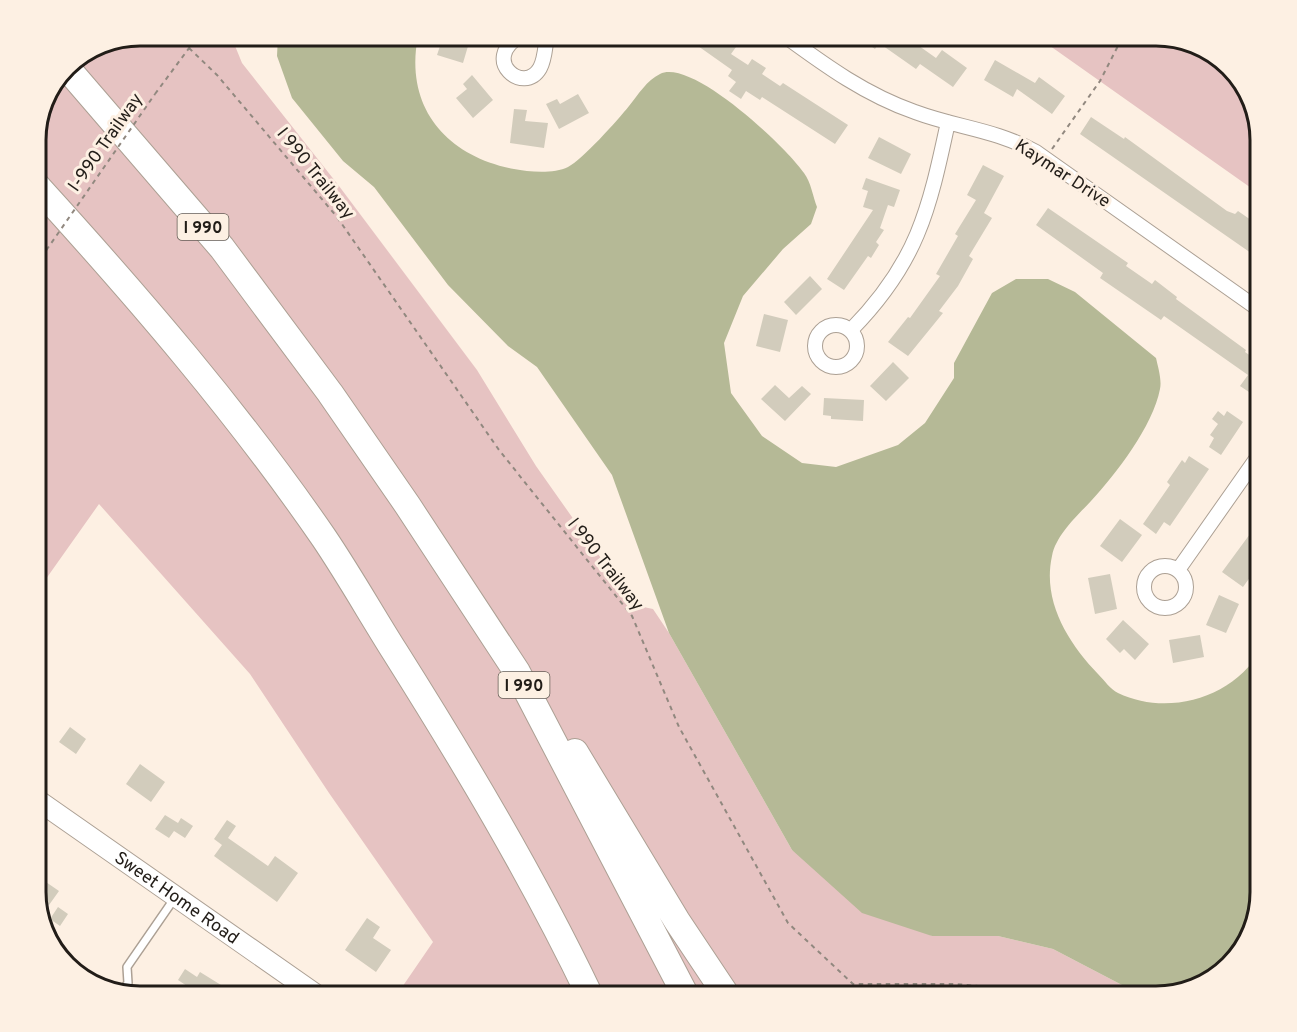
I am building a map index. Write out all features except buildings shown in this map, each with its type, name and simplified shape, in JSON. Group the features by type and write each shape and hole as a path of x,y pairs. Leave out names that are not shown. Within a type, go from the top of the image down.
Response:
{"highway":[{"name":"I 990","path":"73,75 222,248 324,384 517,672 681,986"},
{"path":"47,197 119,276 217,397 323,538 447,733 555,924 585,986"},
{"path":"517,672 583,763 677,921 720,986"}],"main road":[{"name":"Sweet Home Road","path":"47,807 304,986"}],"street":[{"path":"509,46 505,50 504,63 511,74 523,78 535,74 540,69 545,46"},
{"name":"Kaymar Drive","path":"798,46 856,86 906,109 999,134 1046,158 1250,303"},
{"path":"851,330 880,300 910,252 931,200 948,122"},
{"path":"1178,570 1250,468"}],"lane":[{"path":"127,985 127,967 176,897"}],"path":[{"path":"1046,158 1101,81 1118,46"},
{"name":"I-990 Trailway","path":"47,249 189,48"},
{"name":"I 990 Trailway","path":"189,48 217,75 337,217 499,450 632,616 680,727 788,923 853,984 978,986"}],"shaded area":[{"path":"140,46 235,46 242,63 339,186 477,370 536,466 634,605 653,609 669,633 792,850 932,936 998,936 1053,949 1124,986 403,986 433,942 329,793 250,674 99,504 47,577 47,134 50,116 56,99 78,70 93,59 110,51"},
{"path":"278,46 417,46 415,62 418,85 424,106 435,124 450,140 468,153 520,170 556,171 574,163 609,130 647,84 660,74 675,73 693,79 715,91 737,108 778,144 804,173 817,207 811,224 783,249 743,296 724,343 731,393 762,436 802,463 836,467 898,445 925,423 954,378 954,363 992,293 1016,279 1048,279 1075,292 1156,358 1160,385 1150,418 1122,463 1058,541 1052,556 1051,589 1060,620 1077,649 1118,693 1137,700 1178,703 1217,691 1234,680 1250,665 1249,910 1235,944 1227,954 1204,973 1175,984 1124,986 1053,949 998,936 932,936 862,913 792,850 669,633 612,475 537,367 508,346 448,285 374,187 343,161 292,98 277,56"},
{"path":"1050,46 1157,46 1175,48 1209,62 1219,70 1238,93 1249,122 1250,187"}]}
